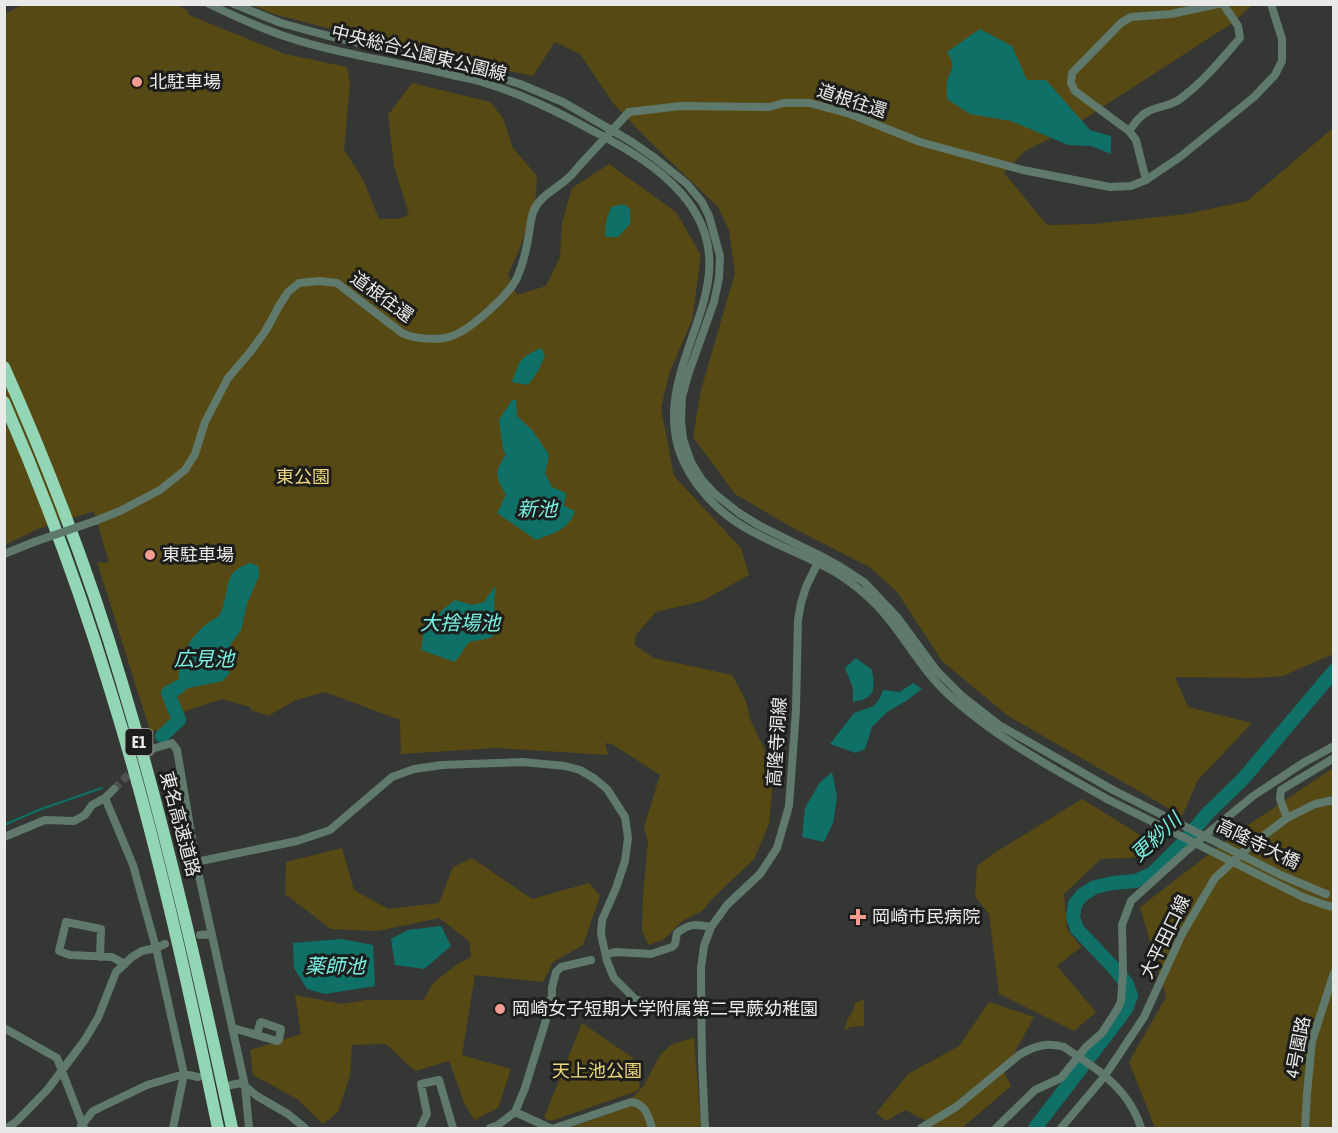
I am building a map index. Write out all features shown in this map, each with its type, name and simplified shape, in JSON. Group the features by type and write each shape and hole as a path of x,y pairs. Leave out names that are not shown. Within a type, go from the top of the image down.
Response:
{"highway":[{"name":"東名高速道路","path":"4,368 58,497 122,680 171,859 232,1128"},
{"name":"東名高速道路","path":"4,402 36,477 68,562 109,684 158,861 218,1128"}],"street":[{"name":"中央総合公園東公園線","path":"209,4 285,36 488,84 549,109 618,143 663,175 682,195 697,216 707,240 710,267 706,297 676,390 673,414 680,454 689,473 702,491 715,507 735,523 766,540 819,559"},
{"path":"234,4 281,23 476,70 520,84 563,102 632,141 687,184 710,216 720,256 719,278 714,302 682,398 683,439 691,462 702,480 714,493 739,513 819,559"},
{"path":"1146,180 1136,140 1129,130 1075,91 1071,83 1072,73 1121,23 1131,17 1171,14 1218,4"},
{"path":"1129,130 1139,117 1149,110 1178,101 1206,78 1240,38 1238,26 1223,4"},
{"name":"道根往還","path":"4,554 120,511 160,490 185,470 195,454 205,422 228,378 266,330 288,292 299,283 320,281 337,284 410,337 447,338 475,321 512,287 518,276 527,244 533,211 544,196 568,178 629,112 681,106 769,107 783,103 810,103 849,114 920,142 1023,171 1110,187 1131,186 1146,180 1180,158 1254,97 1275,75 1282,61 1282,39 1271,4"},
{"name":"高隆寺大橋","path":"819,559 842,567 864,582 898,618 937,671 963,697 999,725 1113,790 1281,875 1330,895"},
{"name":"高隆寺大橋","path":"819,559 880,609 925,669 948,694 996,734 1107,799 1303,897 1329,906"},
{"name":"高隆寺洞線","path":"711,927 727,905 760,874 777,848 789,807 796,710 798,620 806,587 819,559"},
{"path":"154,748 172,743 177,750 196,862 245,1086 249,1128"},
{"path":"996,1128 1035,1090 1061,1078 1086,1047 1102,1034 1118,1008 1121,1001 1122,981 1122,925 1131,901 1185,852 1253,796 1303,763 1334,746"},
{"path":"1287,818 1280,799 1281,790 1334,758"},
{"path":"196,862 297,841 330,830 392,777 414,769 442,765 524,762 565,766 580,770 596,779 607,789 625,817 628,838 625,861 601,927 607,961 614,978 635,999 667,1010 702,1011"},
{"path":"4,837 45,820 74,821 85,815 92,805 105,798 114,789"},
{"path":"105,798 133,865 156,948 184,1074 173,1128"},
{"name":"大平田口線","path":"1061,1128 1104,1077 1144,1017 1182,934 1215,878 1251,844 1287,818 1315,804 1334,800"},
{"path":"100,957 101,928 66,922 59,951 70,955 100,957 112,957 124,964"},
{"path":"612,953 651,954 672,947 675,944 677,933 685,927 694,924 711,927 704,946 700,982 705,1128"},
{"path":"200,935 212,934"},
{"path":"8,1128 48,1089 84,1041 98,1018 116,972 142,951 165,944"},
{"path":"494,1127 515,1112 525,1088 546,1020 556,972 561,967 591,960"},
{"name":"4号園路","path":"1305,1128 1312,1041 1334,973"},
{"path":"4,1028 57,1058 82,1127"},
{"path":"233,1028 257,1035"},
{"path":"921,1128 956,1107 1019,1055 1031,1048 1053,1044 1064,1047 1089,1064 1127,1098 1142,1128"},
{"path":"82,1127 93,1111 147,1085 184,1074 198,1077"},
{"path":"420,1128 427,1114 421,1084 439,1080 453,1128"},
{"path":"231,1085 241,1083 257,1096 288,1114 304,1128"},
{"path":"515,1112 552,1128 636,1102 648,1115 652,1128"}],"green space":[{"name":"東公園","path":"22,5 177,5 187,10 189,15 285,54 347,67 350,83 344,150 363,179 379,219 398,219 409,215 394,166 388,115 412,83 490,102 503,118 513,148 537,176 536,196 520,248 508,274 517,295 546,286 560,257 562,223 572,188 609,164 676,212 701,255 692,320 669,374 661,408 674,476 741,548 749,575 702,601 656,612 635,636 635,645 654,658 732,675 746,701 750,719 774,769 769,824 754,859 702,911 684,920 664,939 649,945 642,931 648,842 644,827 660,775 612,744 605,743 608,755 496,748 401,754 400,720 325,692 296,700 268,716 251,710 250,707 222,699 182,712 159,740 156,729 151,734 97,562 109,563 94,511 38,529 5,545 5,14"},
{"path":"252,5 1252,5 1234,22 1067,130 1025,151 1004,173 1047,225 1094,224 1186,214 1247,201 1333,128 1333,654 1283,676 1175,677 1188,707 1252,723 1198,780 1182,816 1008,716 942,661 897,592 871,568 793,528 735,494 693,437 701,390 735,273 729,230 718,207 613,103 580,54 555,42 533,76 433,55 273,14"},
{"path":"1333,768 1333,1128 1155,1128 1129,1062 1166,997 1140,907 1242,829"},
{"path":"1082,799 1158,846 1144,857 1101,859 1064,894 1067,929 1081,947 1057,966 1096,1012 1074,1031 999,994 989,914 975,897 977,866"},
{"path":"342,848 354,890 388,909 439,903 453,867 472,858 532,899 589,883 600,896 583,945 553,962 543,982 475,975 462,1055 511,1069 498,1108 475,1120 465,1105 449,1061 415,1071 386,1044 352,1045 350,1075 338,1112 323,1124 297,1099 253,1075 250,1050 301,1034 295,995 342,1004 366,1000 424,1000 432,984 456,965 471,957 469,941 439,918 377,931 331,929 285,894 286,862"},
{"path":"864,999 864,1026 850,1027 845,1031 855,1003"},
{"path":"989,1002 1034,1017 1004,1072 1011,1086 962,1128 925,1128 931,1123 905,1110 886,1121 876,1113 908,1074 959,1046"},
{"name":"天上池公園","path":"582,1023 633,1058 640,1087 637,1091 551,1121 544,1118"},
{"path":"694,1037 701,1128 569,1128 619,1110 643,1087 660,1055 671,1045"}],"water":[{"path":"980,29 1012,46 1027,80 1046,80 1090,130 1111,136 1111,154 1091,146 1068,145 1011,121 970,114 947,99 947,82 953,65 947,52"},
{"path":"624,204 630,209 630,224 618,237 605,237 606,222 611,207"},
{"path":"541,348 545,356 528,385 512,382 521,360"},
{"name":"新池","path":"512,400 516,400 517,416 532,430 549,455 545,473 552,487 566,493 564,506 575,511 565,527 536,540 497,513 506,495 497,475 499,466 506,455 503,450 499,420"},
{"name":"広見池","path":"250,563 258,566 259,576 247,604 241,630 231,644 224,668 230,672 223,681 179,690 179,670 188,646 204,626 218,617 232,574"},
{"name":"大捨場池","path":"496,585 495,620 502,629 490,638 469,642 455,662 421,650 424,631 437,623 441,611 455,600 473,605 484,602"},
{"path":"856,658 872,670 874,683 870,695 853,702 853,688 845,668"},
{"path":"913,683 922,689 887,712 872,727 865,749 856,753 830,744 854,713 874,706 883,690 900,692"},
{"path":"832,772 837,797 833,823 824,842 802,837 805,808 820,782"},
{"path":"441,926 451,946 424,969 395,965 391,939 408,930"},
{"name":"薬師池","path":"341,939 373,945 375,986 325,994 307,989 294,968 293,943"}],"waterway":[{"name":"更紗川","path":"1035,1128 1118,1020 1131,996 1127,984 1077,929 1073,917 1075,904 1082,895 1095,887 1136,881 1153,873 1243,779 1334,671"},
{"path":"162,736 179,720 168,693 179,687"},
{"path":"4,825 41,809 102,788"}],"tunnel":[{"path":"114,789 155,748"}],"place":[{"name":"北駐車場","path":"137,82"},
{"name":"東駐車場","path":"150,555"},
{"name":"岡崎市民病院","path":"858,917"},
{"name":"岡崎女子短期大学附属第二早蕨幼稚園","path":"500,1009"}]}
